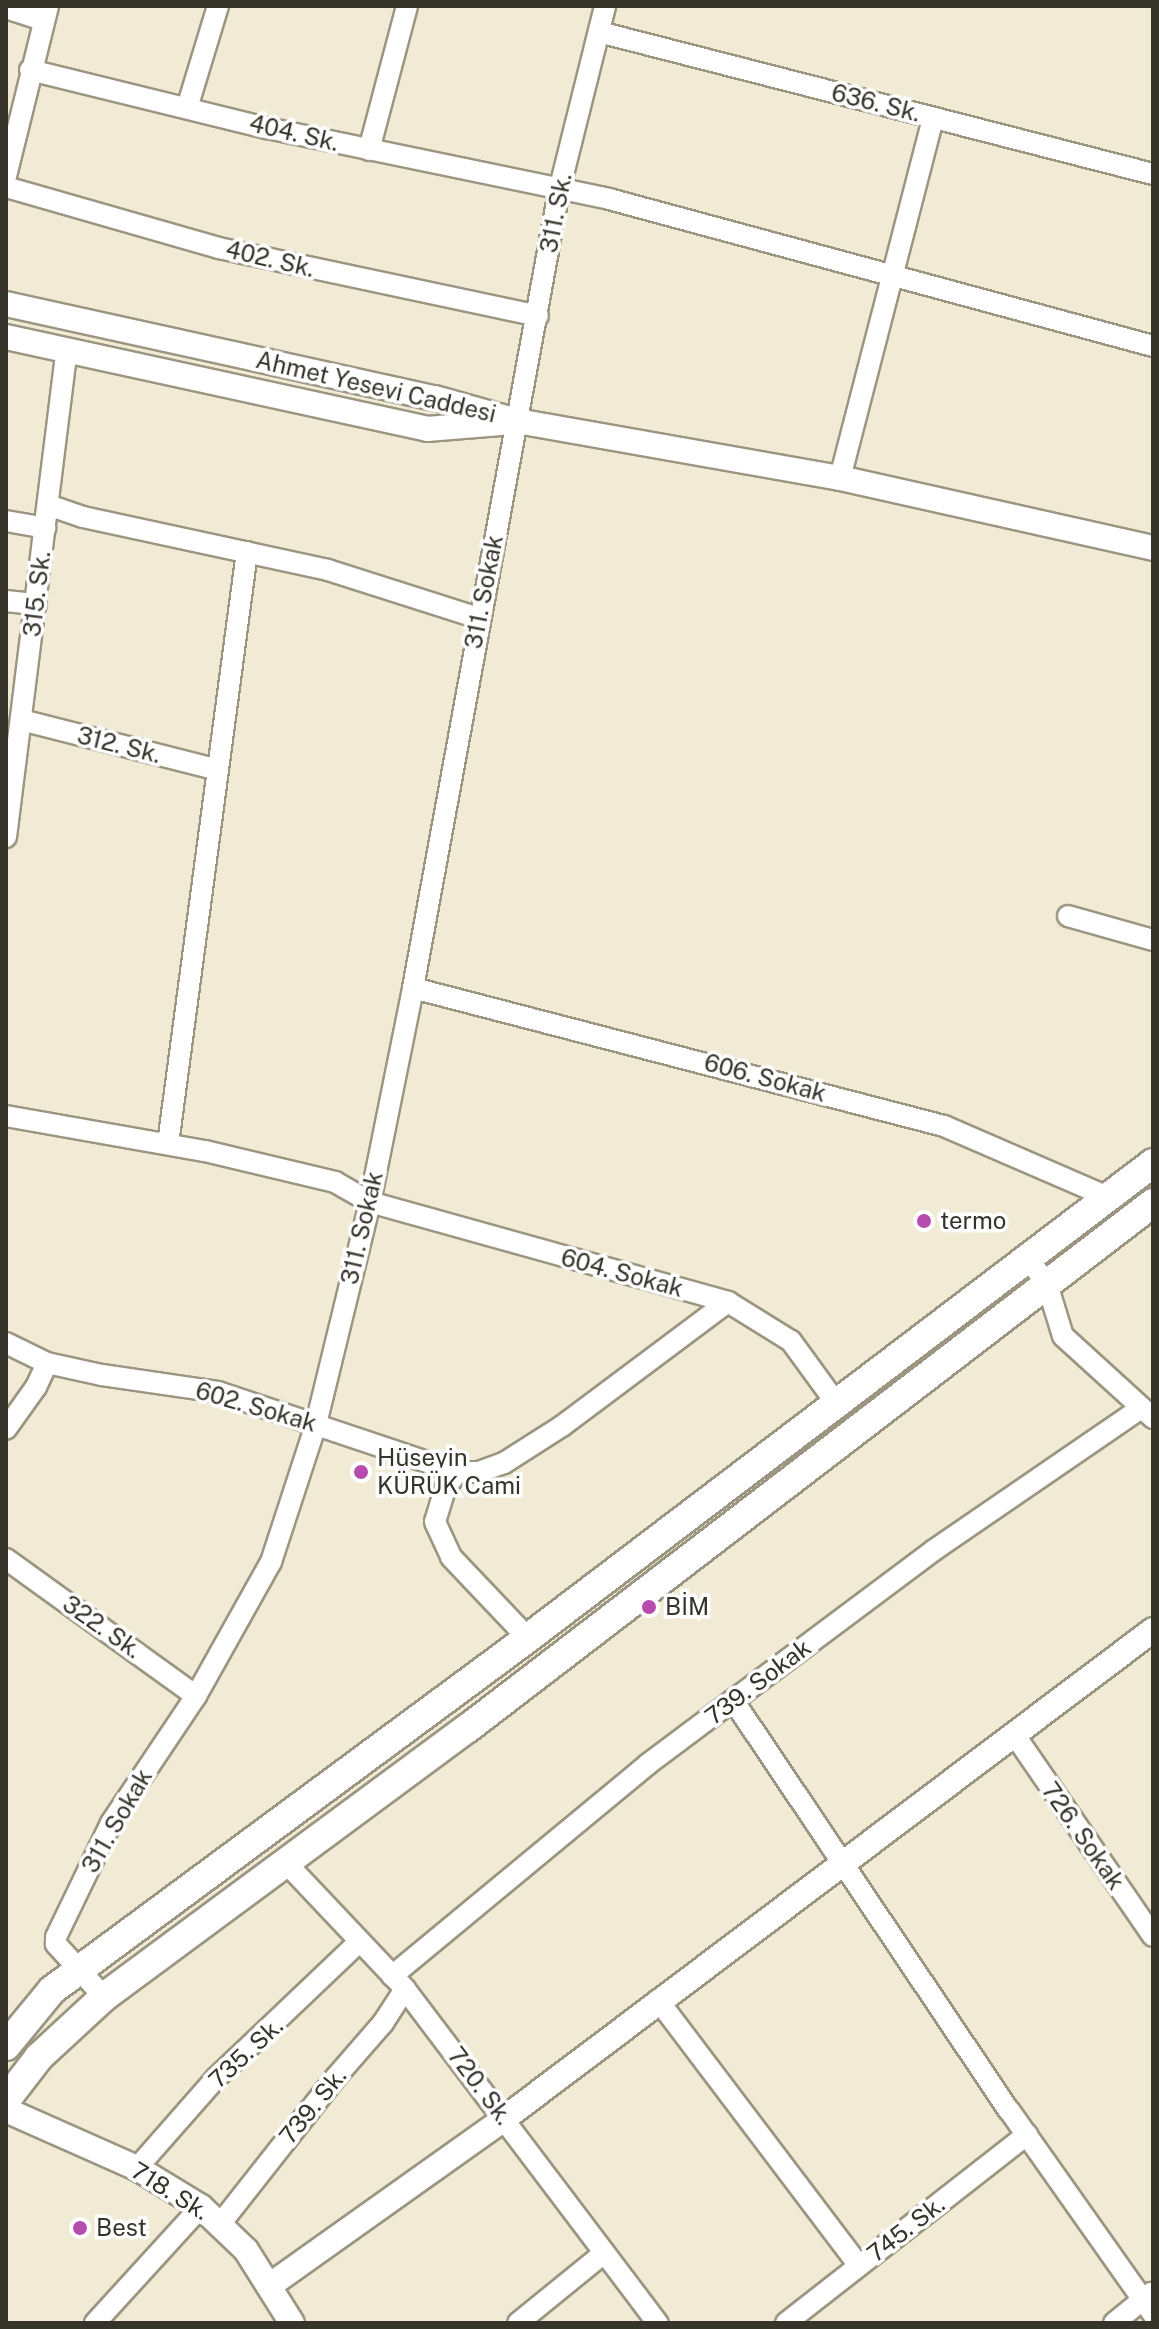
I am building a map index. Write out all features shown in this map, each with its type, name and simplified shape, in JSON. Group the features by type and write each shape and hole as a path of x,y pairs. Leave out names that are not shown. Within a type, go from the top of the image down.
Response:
{"main road":[{"path":"6,2046 52,1990 528,1638 1153,1163"},
{"path":"6,2100 39,2057 104,1997 286,1863 1153,1203"}],"street":[{"path":"187,108 218,6"},
{"path":"369,150 407,6"},
{"name":"311. Sk.","path":"517,421 559,191 605,6"},
{"path":"6,8 46,13 13,120 6,176"},
{"name":"636. Sk.","path":"599,32 1153,174"},
{"name":"404. Sk.","path":"30,70 369,150 609,199 1153,346"},
{"path":"840,478 933,118"},
{"name":"402. Sk.","path":"6,187 219,248 538,316"},
{"name":"Ahmet Yesevi Caddesi","path":"6,304 435,398 517,421"},
{"name":"Ahmet Yesevi Caddesi","path":"6,337 427,429 517,421"},
{"name":"315. Sk.","path":"6,837 67,350"},
{"path":"517,421 840,478 1153,548"},
{"name":"311. Sokak","path":"81,1970 56,1944 56,1937 111,1823 196,1696 271,1562 316,1424 370,1202 413,988 478,618 517,421"},
{"path":"48,505 83,517 328,570 478,618"},
{"path":"6,521 45,528"},
{"path":"168,1144 247,552"},
{"path":"6,601 36,604"},
{"name":"312. Sk.","path":"21,720 218,770"},
{"path":"1068,916 1153,940"},
{"name":"606. Sokak","path":"413,988 944,1126 1108,1197"},
{"name":"604. Sokak","path":"6,1116 168,1144 335,1182 370,1202 728,1302 791,1341 837,1404"},
{"path":"1029,1260 1047,1284 1063,1336 1146,1413"},
{"path":"528,1638 451,1557 435,1522 445,1489 457,1472 479,1472 504,1463 562,1426 728,1302"},
{"name":"602. Sokak","path":"6,1343 47,1363 102,1375 218,1392 457,1472"},
{"path":"909,1349 919,1382"},
{"path":"6,1429 36,1387 47,1363"},
{"name":"739. Sokak","path":"399,1983 648,1764 934,1550 1146,1413"},
{"name":"322. Sk.","path":"6,1559 196,1696"},
{"path":"269,2286 505,2118 658,2000 845,1865 1153,1630"},
{"path":"733,1700 1027,2135 1150,2302 1114,2323"},
{"name":"726. Sokak","path":"1014,1734 1153,1936"},
{"name":"720. Sk.","path":"286,1863 399,1983 505,2118 658,2323"},
{"name":"735. Sk.","path":"137,2168 216,2078 359,1942"},
{"path":"81,1970 104,1997"},
{"name":"739. Sk.","path":"221,2223 336,2077 383,2023 399,1983"},
{"path":"658,2000 859,2266"},
{"name":"718. Sk.","path":"6,2110 137,2168 201,2207 246,2250 292,2323"},
{"name":"745. Sk.","path":"786,2323 1027,2135"},
{"path":"95,2323 201,2207"},
{"path":"518,2323 604,2253"}],"place":[{"name":"termo","path":"924,1221"},
{"name":"Hüseyin KÜRÜK Cami","path":"361,1472"},
{"name":"BİM","path":"649,1607"},
{"name":"Best","path":"80,2228"}]}
